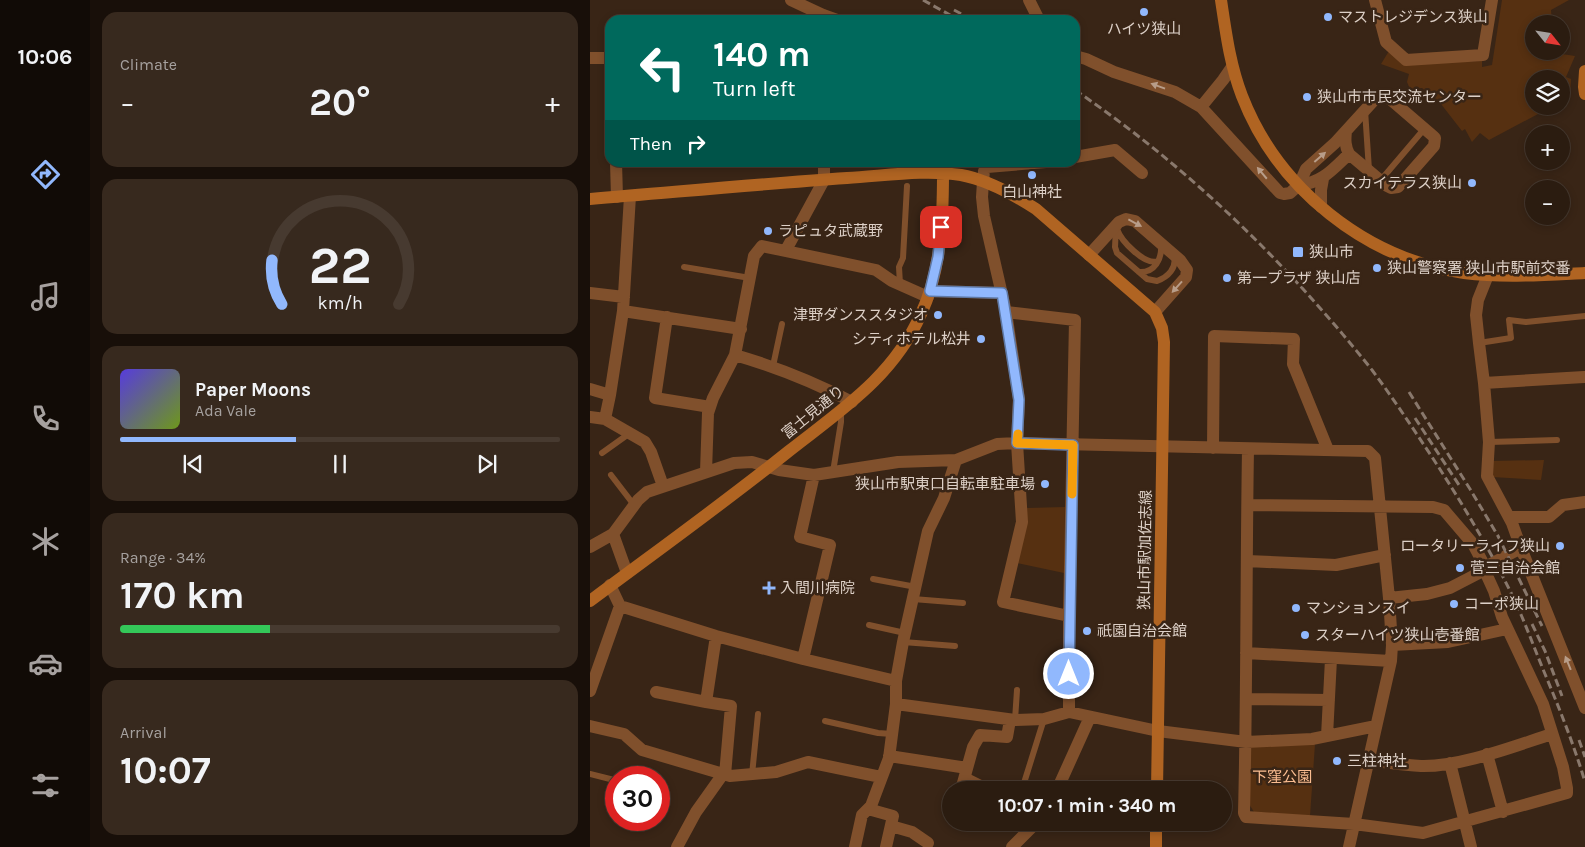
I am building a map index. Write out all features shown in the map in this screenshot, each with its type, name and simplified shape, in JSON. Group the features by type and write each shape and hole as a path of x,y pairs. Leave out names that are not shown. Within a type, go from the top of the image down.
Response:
{"street":[{"path":"791,0 818,15"},
{"path":"1029,0 1036,15"},
{"path":"1221,0 1232,67 1248,112 1282,165 1321,207 1370,241 1409,259 1446,270 1488,276 1585,273"},
{"path":"1376,0 1386,42 1406,60 1483,55 1492,0"},
{"path":"590,58 605,58"},
{"path":"1080,58 1114,72 1176,92 1201,107 1277,191 1284,194 1290,193 1299,185 1306,169 1346,131 1376,98 1381,96 1390,99 1435,138 1434,146 1398,187 1391,188 1349,154 1346,149 1346,131"},
{"path":"1201,107 1224,80 1232,67"},
{"path":"1585,71 1585,94"},
{"path":"1080,157 1116,150 1142,173"},
{"path":"1299,185 1323,179 1349,154"},
{"path":"1282,165 1306,169"},
{"path":"616,167 617,197"},
{"path":"786,250 824,180 824,167"},
{"path":"987,167 984,171 982,197 984,216 1006,312 1019,400 1017,443 1022,522 1003,602 1069,616"},
{"path":"590,199 926,173 943,168 1018,197 1036,209 1155,312 1186,277 1187,270 1184,265 1136,221 1126,219 1116,226 1090,255"},
{"name":"富士見通り","path":"590,600 699,521 769,467 852,402 883,373 904,346 921,315 929,294 938,257 943,168"},
{"path":"1321,207 1323,179"},
{"path":"605,419 623,311 630,196"},
{"path":"706,472 708,413 719,383 735,355 754,256 762,246 876,270 900,284 929,294 1002,293"},
{"path":"1488,276 1478,300 1476,315 1489,442 1487,476 1509,517 1582,688 1585,708"},
{"path":"590,293 624,297"},
{"path":"623,311 666,316 741,329"},
{"path":"1006,312 1075,320 1069,712"},
{"name":"狭山市駅加佐志線","path":"1155,312 1162,328 1164,342 1157,781"},
{"path":"666,316 655,398 710,407"},
{"path":"1213,448 1214,336 1294,339 1293,364 1328,450"},
{"path":"735,355 773,366 810,381 852,402"},
{"path":"1484,383 1584,377"},
{"path":"590,389 610,395"},
{"path":"590,417 605,419 645,442 651,452 663,486"},
{"path":"590,547 613,534 634,505 647,492 734,463 752,462 814,476 898,462 956,460 997,444 1017,443 1368,451 1375,458 1392,645 1391,661 1348,847"},
{"path":"1248,449 1244,813 1246,817 1354,824 1423,833 1566,793 1568,788 1563,767 1543,704 1508,630 1482,561 1473,544 1444,510 1433,507 1248,505"},
{"path":"855,847 862,815 871,806 889,756 896,704 896,681 904,637 928,531 944,498 956,460"},
{"path":"803,660 830,545 800,537 814,476"},
{"path":"1509,517 1549,517 1564,505 1585,502"},
{"path":"613,534 626,573"},
{"path":"1389,598 1427,594 1450,588 1521,548"},
{"path":"1247,561 1336,565 1385,556"},
{"path":"590,691 620,606 610,585"},
{"path":"620,606 716,636 803,660 896,681"},
{"path":"1392,645 1448,642 1508,630"},
{"path":"706,702 716,636"},
{"path":"1246,653 1391,661"},
{"path":"1327,736 1331,659"},
{"path":"656,692 731,706 724,774 696,812 677,847"},
{"path":"1246,699 1329,700"},
{"path":"896,704 1013,720 1044,720 1069,712 1158,731 1246,742 1312,739 1376,726"},
{"path":"1061,781 1090,717"},
{"path":"963,781 973,746 980,735 1006,737 1013,720"},
{"path":"590,726 624,734 642,750 724,774 752,775 776,772 808,762 881,777"},
{"path":"1367,760 1422,766 1450,763 1552,734"},
{"path":"1487,754 1503,812"},
{"path":"889,756 966,771"},
{"path":"1450,763 1471,847"},
{"path":"868,809 893,816 886,847"},
{"path":"891,826 912,832 928,842"},
{"path":"1012,847 1030,831"},
{"path":"1156,831 1156,847"}],"lane":[{"path":"1365,110 1369,171"},
{"path":"1380,181 1425,128"},
{"path":"900,284 906,186"},
{"path":"1116,226 1123,240 1143,259 1152,262 1158,261"},
{"path":"1116,226 1115,247 1117,253 1147,279 1152,281 1162,280 1168,276 1175,265 1174,255"},
{"path":"1139,272 1148,272 1158,261 1161,243"},
{"path":"684,267 750,278"},
{"path":"1479,343 1511,338 1509,320 1526,322 1585,316"},
{"path":"773,366 782,324"},
{"path":"833,472 841,422 841,410"},
{"path":"602,453 630,433"},
{"path":"1489,442 1557,440"},
{"path":"611,475 634,505"},
{"path":"873,579 915,593 963,603"},
{"path":"869,626 904,637 955,646"},
{"path":"1013,720 1017,690"},
{"path":"752,775 758,714"},
{"path":"1025,781 1044,720"},
{"path":"825,721 878,733 892,734"},
{"path":"966,771 980,781"},
{"path":"590,774 605,778"}],"green space":[{"path":"1502,0 1569,0 1551,10 1551,15 1525,15 1525,60 1570,60 1570,55 1575,56 1569,70 1525,70 1525,115 1536,115 1489,140 1480,133 1472,142 1465,129 1462,131 1441,104 1422,88 1410,89 1407,82 1409,74 1381,64 1389,51 1405,64 1482,61 1482,67 1492,65"},
{"path":"1544,460 1541,480 1492,477 1492,461"},
{"path":"1065,507 1064,573 1017,563 1027,508"},
{"name":"下窪公園","path":"1315,744 1310,816 1254,812 1249,804 1251,747"}],"railway":[{"path":"923,0 950,15"},
{"path":"954,10 964,15"},
{"path":"1080,94 1157,151 1234,219 1306,292 1372,370 1454,492 1506,582 1561,714 1585,782"},
{"path":"1409,392 1498,536 1542,626"},
{"path":"1415,418 1459,485"},
{"path":"1532,624 1545,651 1562,696"},
{"path":"1579,740 1585,757"}],"slow traffic":[{"path":"1018,434 1017,443 1073,445 1072,494"}],"place":[{"name":"ハイツ狭山","path":"1144,12"},
{"name":"マストレジデンス狭山","path":"1328,17"},
{"name":"狭山市市民交流センター","path":"1307,97"},
{"name":"白山神社","path":"1032,175"},
{"name":"スカイテラス狭山","path":"1472,183"},
{"name":"ラピュタ武蔵野","path":"768,231"},
{"name":"狭山市","path":"1298,252"},
{"name":"狭山警察署 狭山市駅前交番","path":"1377,268"},
{"name":"第一プラザ 狭山店","path":"1227,278"},
{"name":"津野ダンススタジオ","path":"938,315"},
{"name":"シティホテル松井","path":"981,339"},
{"name":"狭山市駅東口自転車駐車場","path":"1045,484"},
{"name":"ロータリーライフ狭山","path":"1560,546"},
{"name":"菅三自治会館","path":"1460,568"},
{"name":"入間川病院","path":"769,588"},
{"name":"コーポ狭山","path":"1454,604"},
{"name":"マンションスイ","path":"1296,608"},
{"name":"祇園自治会館","path":"1087,631"},
{"name":"スターハイツ狭山壱番館","path":"1305,635"},
{"name":"三柱神社","path":"1337,761"}],"route":[{"path":"941,227 938,257 930,291 1002,293 1019,400 1017,443 1073,445 1069,674"}]}
